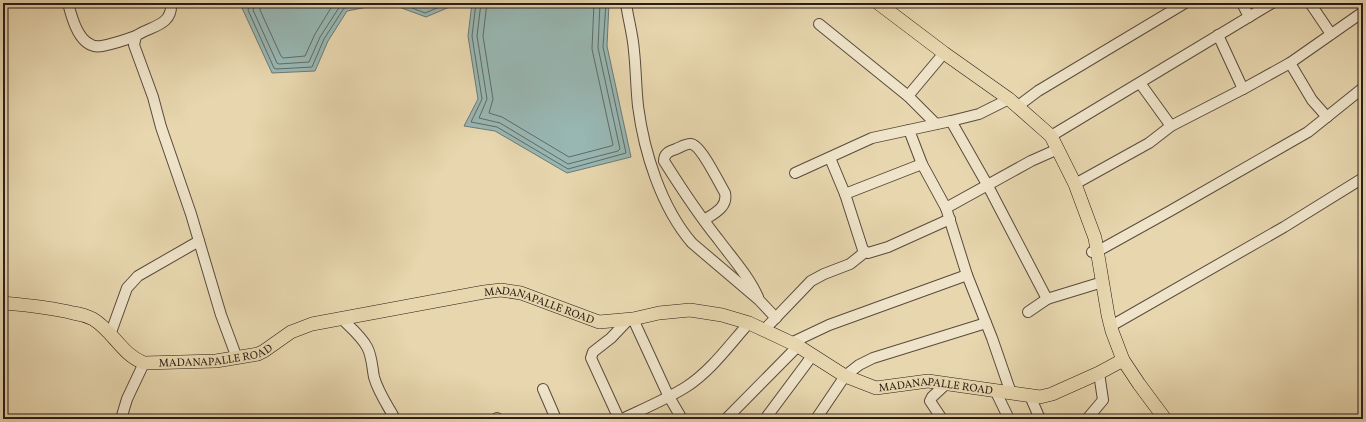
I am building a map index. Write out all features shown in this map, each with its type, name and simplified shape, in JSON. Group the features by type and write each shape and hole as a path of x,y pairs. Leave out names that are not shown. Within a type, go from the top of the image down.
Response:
{"main road":[{"path":"878,3 944,53 1013,102 1051,136 1074,184 1089,224 1089,241 1094,252 1120,361 1165,419"},
{"path":"1094,252 1096,284 1104,330 1134,388 1156,419"},
{"name":"MADANAPALLE ROAD","path":"3,303 57,309 93,319 100,324 130,355 136,360 144,363 216,361 258,354 291,332 312,324 501,290 521,293 599,322 631,319 660,313 690,310 722,315 749,323 764,330 795,345 845,376 876,388 922,381 1040,397 1052,394 1099,373 1120,361"}],"street":[{"path":"68,3 76,28 81,36 92,45 101,46 136,36 167,19 172,10 171,3"},
{"path":"626,3 634,50 638,105 643,135 654,173 668,205 686,236 692,243 759,300 776,318"},
{"path":"795,173 872,138 979,114 1013,102 1038,91 1185,3"},
{"path":"1242,3 1249,17"},
{"path":"1051,136 1272,3"},
{"path":"1310,3 1331,34"},
{"path":"1074,184 1149,143 1170,126 1290,63 1363,12"},
{"path":"819,24 908,96 936,124"},
{"path":"1218,35 1243,89"},
{"path":"136,36 134,45 153,97 160,127 191,214 221,315 237,358"},
{"path":"908,96 944,53"},
{"path":"1290,63 1312,100 1327,117"},
{"path":"1140,83 1170,126"},
{"path":"1094,252 1177,208 1308,132 1363,88"},
{"path":"951,121 988,186 1047,299"},
{"path":"909,130 922,164 946,208 967,275 1011,393"},
{"path":"704,220 720,209 724,204 726,199 725,192 700,150 688,143 669,152 664,156 664,161 684,193 704,220 749,279 759,300"},
{"path":"946,208 988,186 1031,160 1058,149"},
{"path":"830,158 845,194 862,248 865,252"},
{"path":"845,194 922,164"},
{"path":"1111,326 1277,231 1363,178"},
{"path":"764,330 811,281 824,274 850,264 865,252 868,253 888,247 950,219"},
{"path":"110,335 127,288 131,282 138,276 199,241"},
{"path":"726,419 795,345 829,325 967,275"},
{"path":"1028,312 1047,299 1096,284"},
{"path":"342,319 367,347 370,354 374,379 384,400 396,419"},
{"path":"619,419 591,358 593,352 611,338 631,319 668,395 682,419"},
{"path":"622,419 686,387 707,370 749,323"},
{"path":"816,419 845,376 859,365 873,358 986,324"},
{"path":"765,419 812,356"},
{"path":"121,419 127,399 144,363"},
{"path":"1088,419 1103,400 1099,373"},
{"path":"942,419 931,403 930,399 946,384"},
{"path":"543,389 556,419"},
{"path":"995,390 1009,419"},
{"path":"1030,396 1040,419"}],"water":[{"path":"247,3 388,3 347,11 328,41 315,71 272,73 242,8"},
{"path":"388,3 459,3 426,17"},
{"path":"472,3 609,3 607,46 631,157 567,173 495,131 464,126 478,99 468,36"}]}
